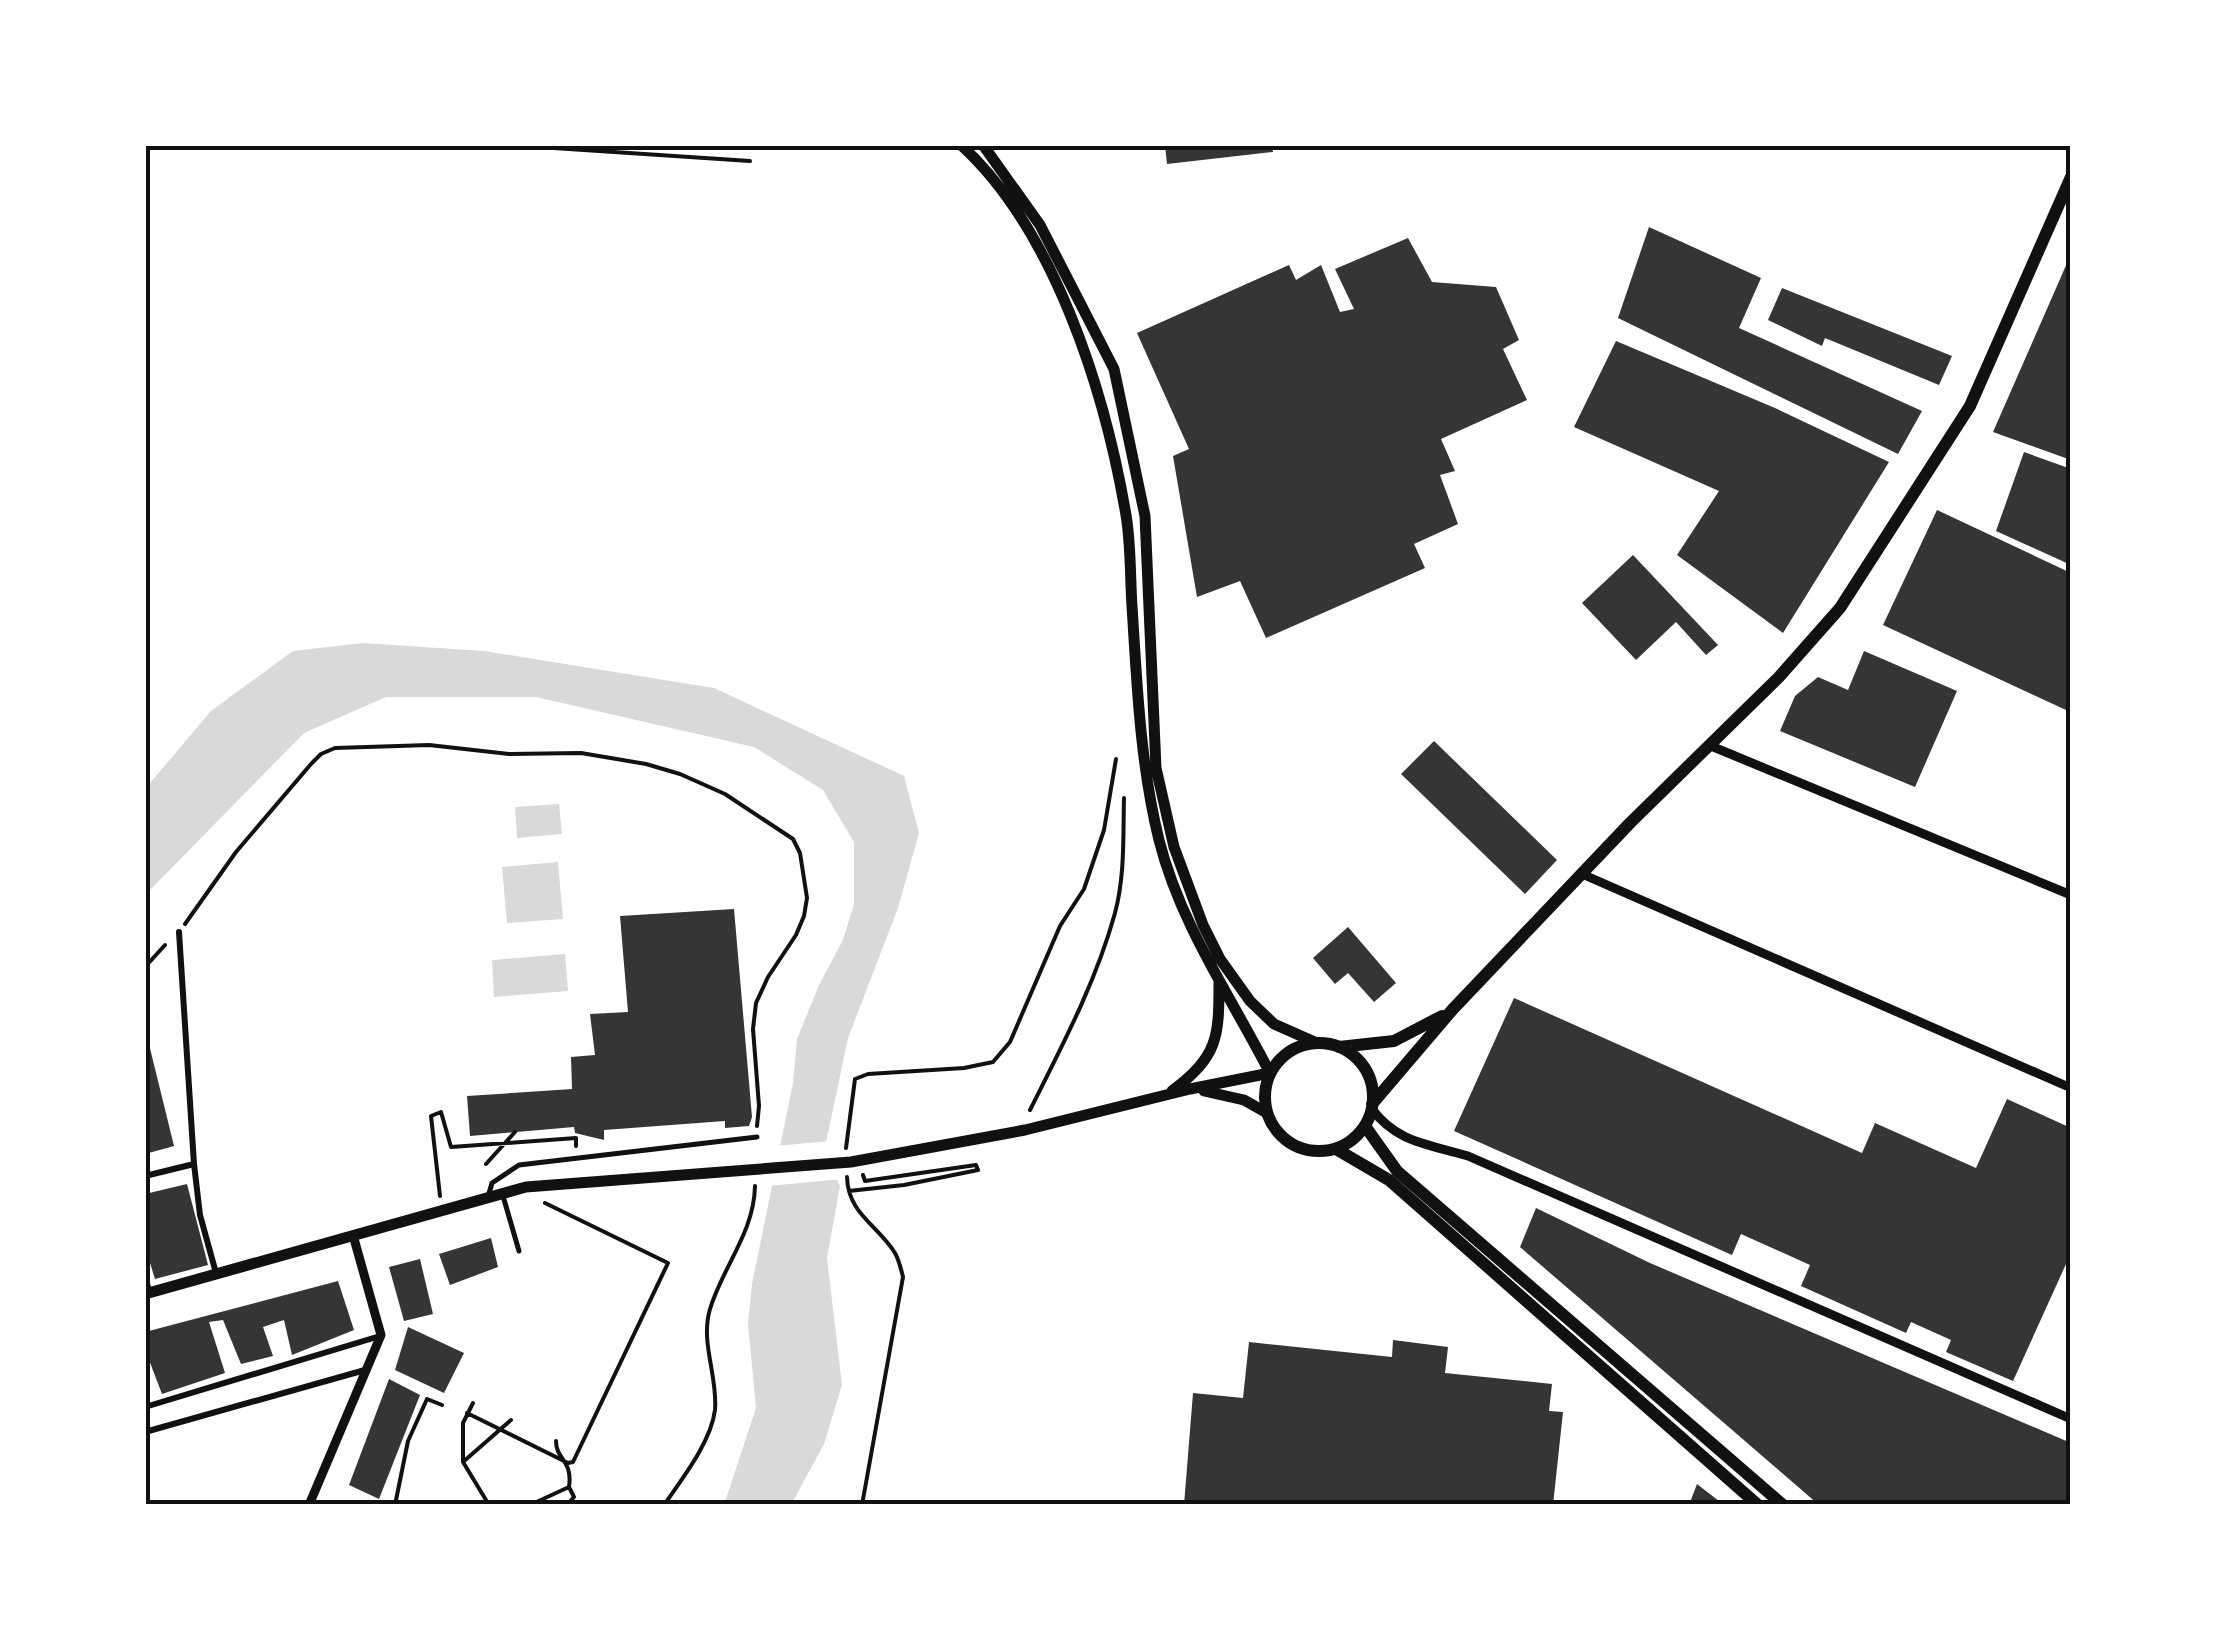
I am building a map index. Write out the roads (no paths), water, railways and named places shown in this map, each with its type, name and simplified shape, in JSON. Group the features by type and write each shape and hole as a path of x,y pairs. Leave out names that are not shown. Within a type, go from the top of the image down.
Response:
{"main road":[{"path":"1452,1009 1394,1041 1338,1047 1317,1043 1289,1052 1270,1073 1264,1090 1272,1125 1284,1139 1318,1152 1336,1149 1352,1140 1364,1126 1372,1107 1452,1009 1778,678 1840,608 1970,406 2071,177"},
{"path":"1338,1047 1358,1060 1367,1072 1372,1107"},
{"path":"1364,1126 1397,1171 1783,1505"},
{"path":"1336,1149 1389,1180 1758,1505"}],"street":[{"path":"145,1276 147,1293 526,1187 840,1163 1025,1130 1270,1073 1180,900 1160,844 1146,778 1127,516 1092,372 1066,303 1017,212 961,145"},
{"path":"983,145 1040,225 1114,370 1144,516 1156,768 1174,847 1203,925 1220,959 1250,1001 1274,1024 1317,1043"},
{"path":"1711,746 2071,895"},
{"path":"1582,874 2071,1088"},
{"path":"179,932 194,1164 200,1215 217,1274"},
{"path":"1168,1094 1191,1077 1216,1045 1219,978"},
{"path":"1190,1089 1244,1100 1267,1113"},
{"path":"1372,1107 1385,1127 1400,1137 1468,1156 2071,1419"},
{"path":"145,1176 194,1164"},
{"path":"309,1505 381,1336 353,1236"},
{"path":"145,1407 381,1336"},
{"path":"145,1432 366,1370"}],"lane":[{"path":"488,1197 492,1183 519,1165 756,1137"},
{"path":"502,1194 519,1251"}]}
